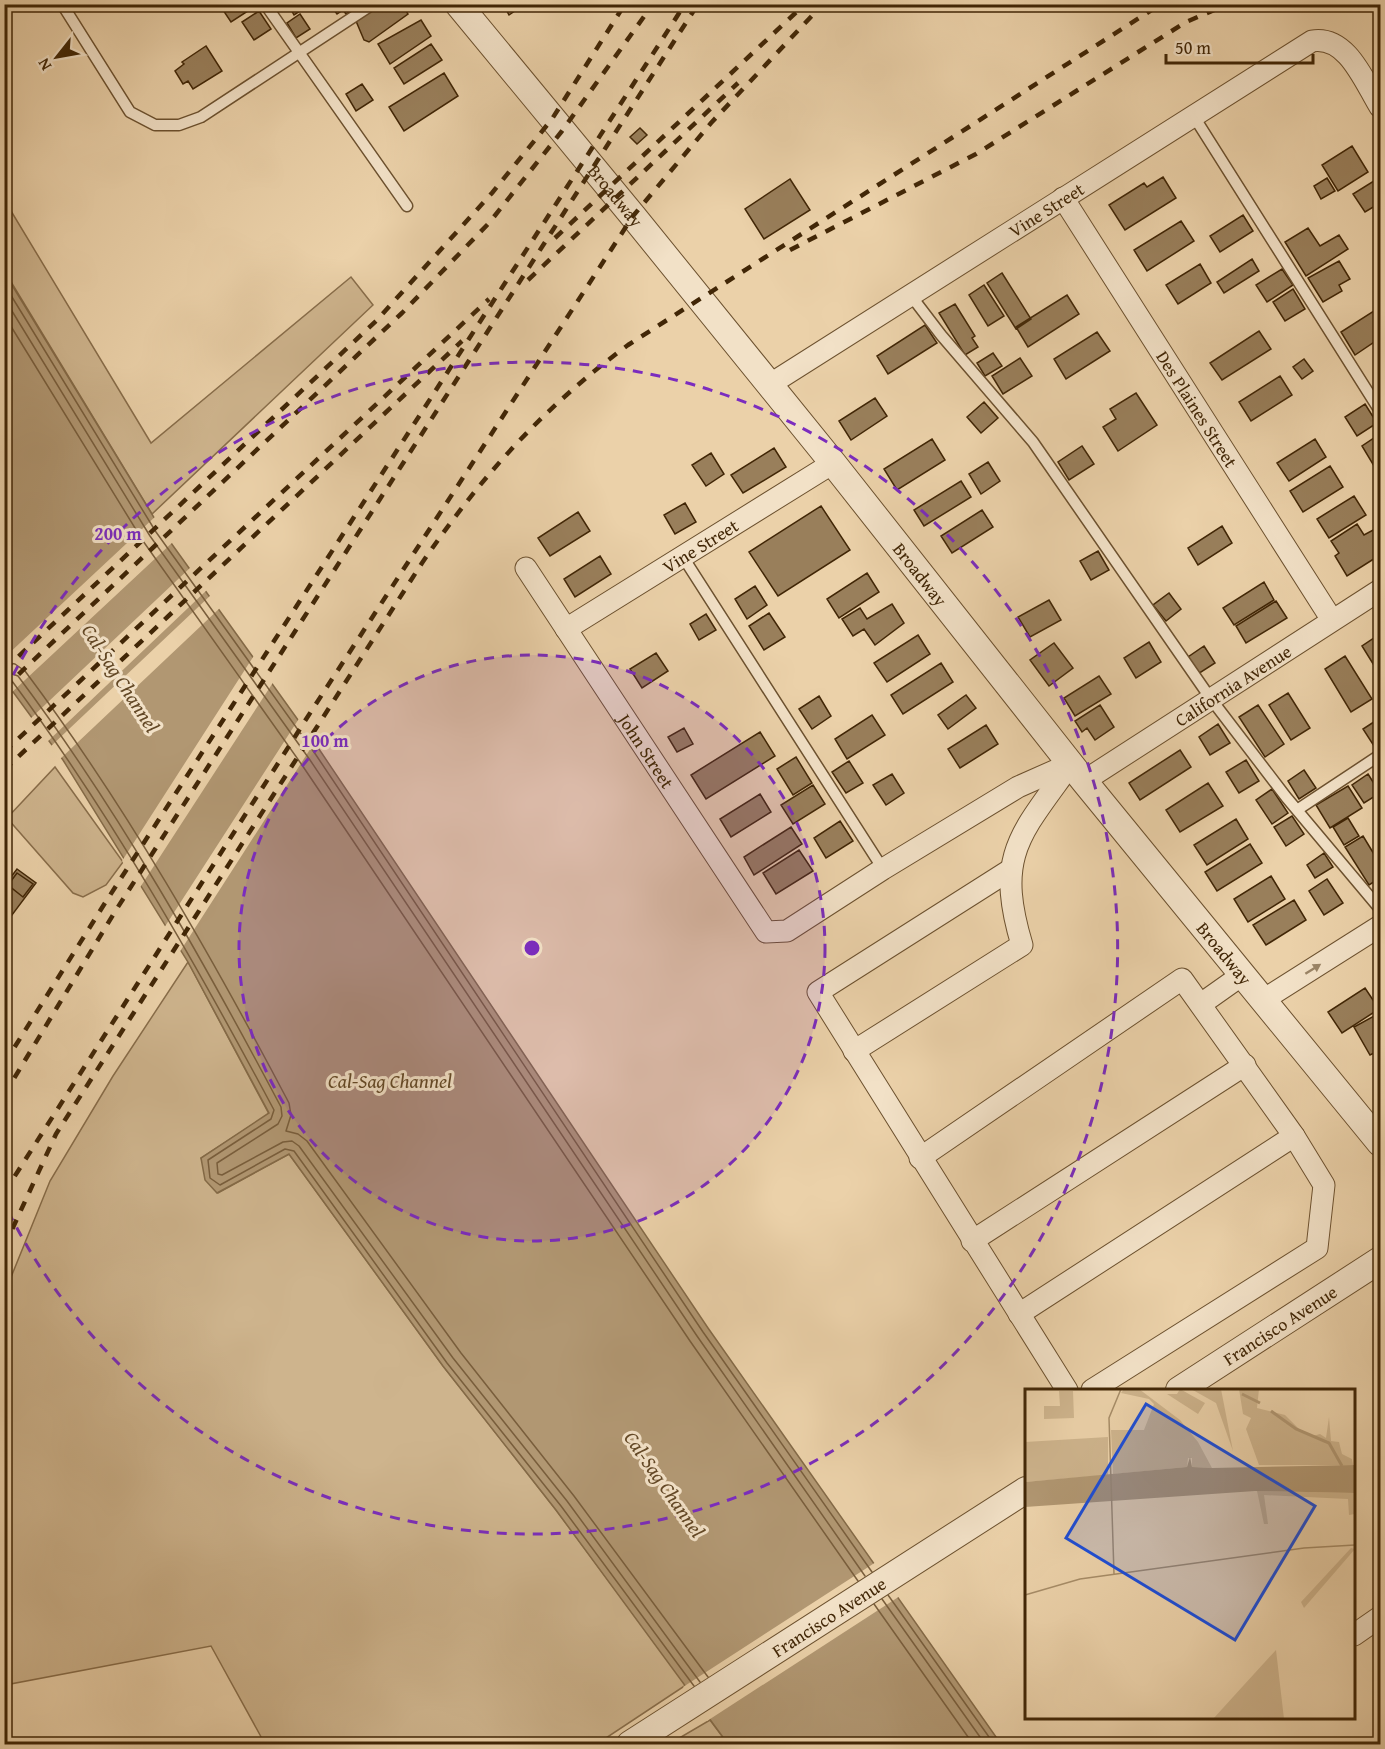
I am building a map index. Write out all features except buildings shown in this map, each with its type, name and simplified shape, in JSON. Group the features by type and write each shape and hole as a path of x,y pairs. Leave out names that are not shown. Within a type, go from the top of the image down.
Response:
{"street":[{"name":"Broadway","path":"458,4 833,464 1077,773 1380,1143"},
{"name":"Vine Street","path":"769,386 912,297 1292,51 1312,41 1325,39 1339,45 1380,107"},
{"name":"Des Plaines Street","path":"1064,198 1332,620"},
{"name":"Vine Street","path":"566,629 833,464"},
{"name":"John Street","path":"526,568 766,932"},
{"name":"California Avenue","path":"766,932 787,931 883,869 1018,787 1077,773 1211,699 1380,590"},
{"path":"854,1051 1022,945 1011,908 1010,870 1021,833 1077,773"},
{"path":"1010,870 818,992 1066,1389"},
{"path":"1263,1000 1380,926"},
{"path":"1202,1004 1242,975"},
{"path":"920,1158 1182,979 1202,1004 1294,1136 1324,1185 1317,1248 1094,1389"},
{"path":"972,1241 1245,1065"},
{"path":"1019,1314 1294,1136"},
{"name":"Francisco Avenue","path":"1181,1389 1380,1260"},
{"name":"Francisco Avenue","path":"630,1744 1025,1491"},
{"path":"1355,1634 1380,1617"}],"lane":[{"path":"62,4 130,112 155,125 179,125 201,117 374,4"},
{"path":"265,4 407,206"},
{"path":"1193,115 1380,411"},
{"path":"912,297 940,335 1033,442 1211,699 1297,810 1380,909"},
{"path":"684,556 883,869"},
{"path":"1297,810 1380,755"}],"shaded area":[{"path":"5,201 151,443 351,277 373,305 152,514 5,272"},
{"path":"55,767 123,862 106,885 83,897 73,893 7,818"},
{"path":"188,962 269,1114 201,1158 218,1193 289,1154 443,1366 556,1510 686,1685 597,1744 265,1744 211,1646 5,1685 5,1292 50,1181 113,1076"},
{"path":"710,1720 728,1744 669,1744"}],"water":[{"name":"Cal-Sag Channel","path":"4,272 161,529 321,752 708,1328 1001,1744 728,1744 556,1510 443,1366 289,1154 217,1193 205,1180 201,1158 269,1113 188,962 63,760 5,681"}],"pier":[{"path":"157,515 174,541 10,694 4,686 5,657"},
{"path":"192,566 208,589 46,743 29,720"},
{"path":"212,594 221,607 59,760 50,747"},
{"path":"255,654 274,681 139,889 122,861"},
{"path":"300,717 316,740 179,953 164,928"},
{"path":"876,1562 900,1596 707,1721 683,1687"}],"railway":[{"path":"4,670 376,321 492,193 552,119 625,4"},
{"path":"4,688 402,313 489,223 562,131 653,4"},
{"path":"4,1064 105,903 685,4"},
{"path":"4,1095 116,910 698,4"},
{"path":"555,238 805,4"},
{"path":"4,1193 312,710 633,216 711,123 823,4"},
{"path":"4,1247 56,1134 422,563 491,472 541,418 628,345 1161,4"},
{"path":"790,250 976,154 1186,22 1228,4"},
{"path":"528,280 738,83"},
{"path":"4,752 489,299"},
{"path":"4,770 462,341"}]}
